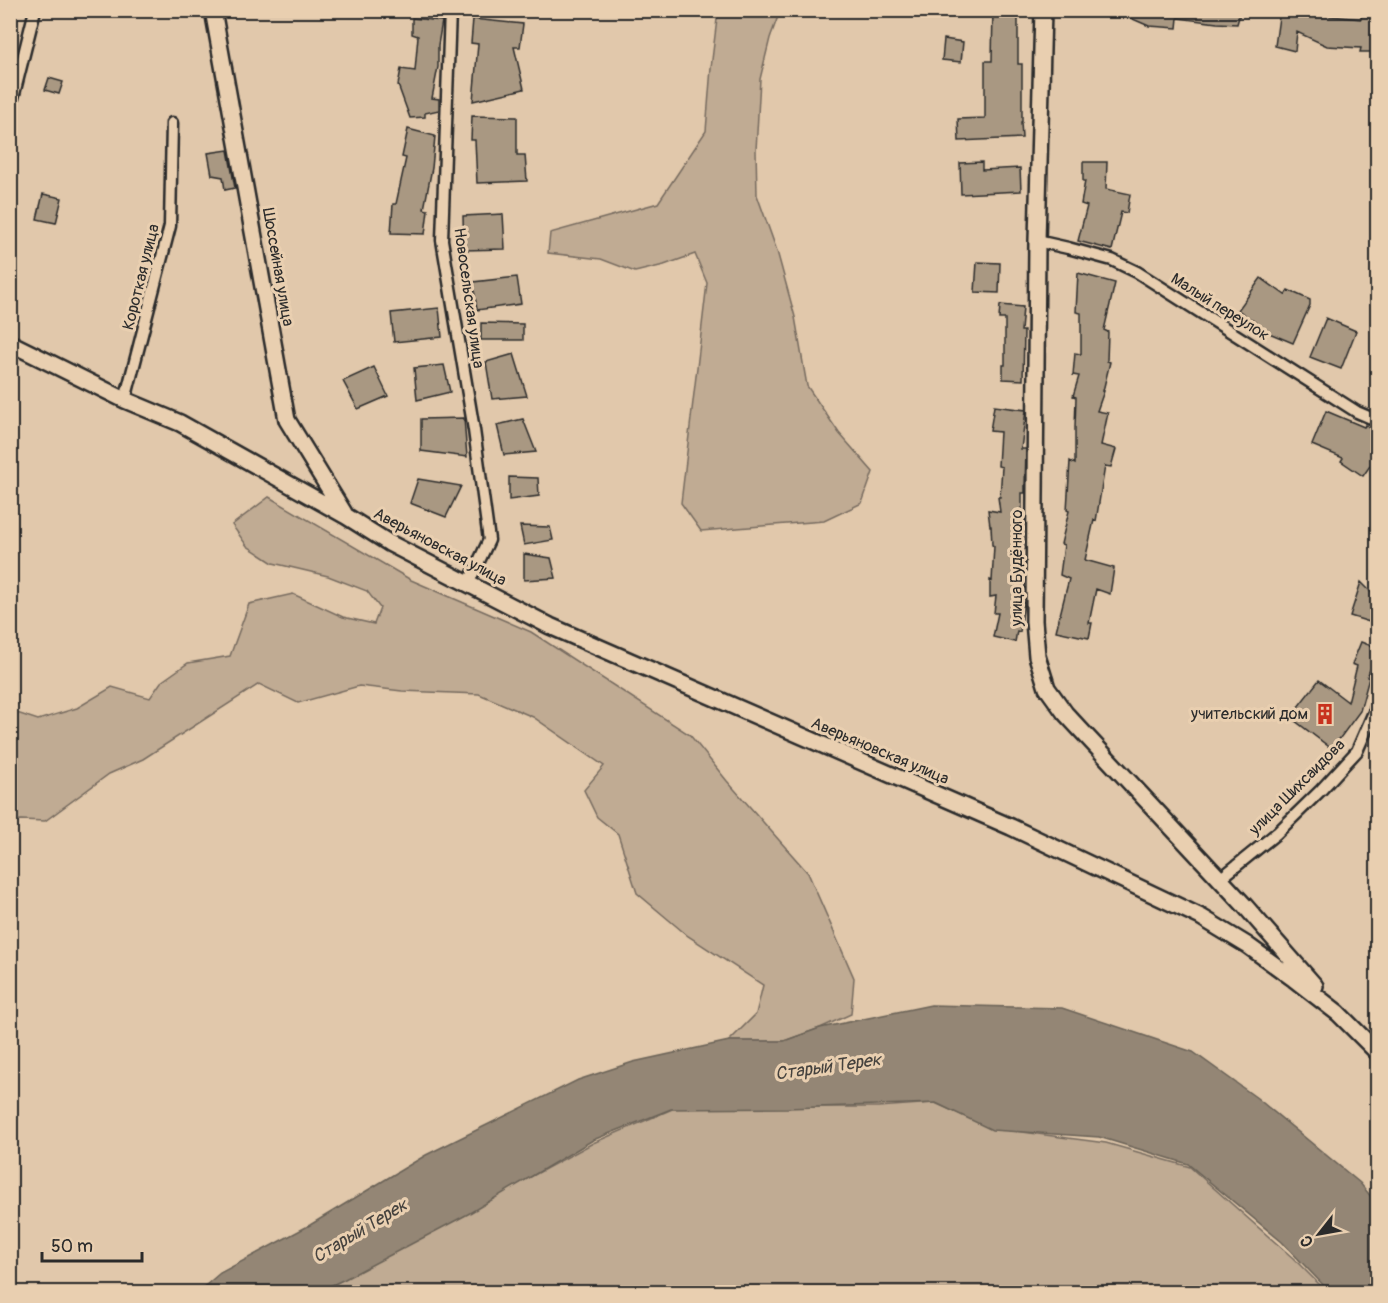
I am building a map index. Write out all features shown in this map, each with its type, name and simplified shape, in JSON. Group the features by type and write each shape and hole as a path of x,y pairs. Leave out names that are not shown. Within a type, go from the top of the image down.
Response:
{"street":[{"path":"10,110 35,10"},
{"name":"Шоссейная улица","path":"213,10 287,420 346,516"},
{"name":"Новосельская улица","path":"450,10 442,240 474,430 489,540 468,584"},
{"name":"улица Будённого","path":"1043,10 1037,241 1034,621 1037,656 1047,688 1065,713 1245,906 1338,1013"},
{"name":"Короткая улица","path":"125,400 170,226 172,123"},
{"name":"Малый переулок","path":"1037,241 1112,260 1137,272 1357,412 1377,421"},
{"name":"Аверьяновская улица","path":"10,343 125,400 180,423 346,516 389,543 550,626 1011,827 1201,917 1247,945 1338,1013 1377,1053"},
{"name":"улица Шихсаидова","path":"1220,879 1276,833 1357,751 1377,703"}],"shaded area":[{"path":"718,11 780,11 770,38 760,79 756,150 757,195 777,251 795,317 807,386 839,433 873,472 862,503 824,521 701,531 681,503 707,283 695,254 635,272 601,259 548,253 550,233 658,203 706,131"},
{"path":"269,497 411,580 531,632 690,735 808,873 854,978 851,1014 784,1041 729,1041 756,1014 763,985 688,936 637,893 618,834 597,817 584,790 604,766 533,717 479,694 402,691 359,686 298,703 259,684 143,759 109,774 45,821 11,822 11,711 38,720 77,708 112,687 150,698 161,682 188,663 230,656 249,604 293,594 343,617 374,624 380,608 367,591 328,576 273,563 247,546 232,525"},
{"path":"935,1103 991,1128 1106,1143 1190,1167 1293,1258 1327,1292 320,1292 593,1143 677,1107 878,1107"}],"water":[{"name":"Старый Терек","path":"931,1005 1062,1008 1193,1052 1257,1098 1360,1183 1377,1204 1377,1292 1330,1292 1282,1242 1188,1164 1099,1137 992,1130 936,1103 671,1109 593,1140 468,1214 317,1292 198,1292 220,1273 310,1225 426,1155 578,1080 633,1062 729,1041 784,1041 820,1028"}],"building":[{"path":"993,10 1018,10 1018,64 1022,64 1022,138 959,141 958,119 985,118 985,61 992,61"},
{"path":"1112,10 1241,10 1237,24 1178,18 1177,28 1149,26"},
{"path":"1280,10 1313,10 1331,16 1361,19 1361,14 1377,14 1377,52 1360,52 1361,48 1327,46 1297,32 1295,51 1275,46"},
{"path":"412,18 442,21 438,45 438,67 432,98 439,99 439,110 425,113 425,117 410,118 398,85 401,69 415,71 418,36 412,34"},
{"path":"473,19 523,24 520,47 514,47 524,89 473,101 478,44 471,43"},
{"path":"944,39 963,42 961,62 942,60"},
{"path":"49,78 63,82 59,94 45,90"},
{"path":"472,116 517,117 517,155 525,155 527,181 477,183 475,140 471,140"},
{"path":"408,129 435,136 432,168 424,209 428,210 425,234 391,233 393,204 396,204 406,158 402,157"},
{"path":"228,150 235,188 225,190 223,177 212,175 208,153"},
{"path":"982,162 982,170 1020,168 1021,191 961,194 960,163"},
{"path":"1083,162 1107,162 1106,189 1130,194 1127,213 1121,212 1112,250 1078,241 1087,206 1081,204 1085,181 1083,181"},
{"path":"43,194 62,198 56,223 37,219"},
{"path":"503,214 505,249 464,250 463,216"},
{"path":"977,262 1000,263 999,293 975,292"},
{"path":"1078,273 1115,283 1104,330 1108,332 1107,361 1110,362 1097,411 1108,413 1101,445 1116,449 1111,467 1105,466 1096,521 1094,520 1085,560 1114,568 1110,594 1096,589 1089,623 1092,623 1089,638 1056,631 1069,579 1060,575 1064,545 1061,544 1069,511 1067,510 1070,461 1075,464 1076,397 1073,396 1079,376 1073,375 1075,353 1081,354 1081,313 1076,312"},
{"path":"517,277 521,304 477,310 473,282"},
{"path":"1261,278 1285,295 1288,290 1310,300 1310,305 1293,343 1269,333 1238,310"},
{"path":"1000,305 1023,307 1021,331 1024,331 1023,380 1003,379 1005,319 999,319"},
{"path":"439,308 442,337 394,342 391,313"},
{"path":"1326,318 1356,331 1341,369 1310,357"},
{"path":"481,323 523,324 523,340 481,340"},
{"path":"514,354 527,396 492,399 486,362"},
{"path":"444,365 450,392 417,400 414,368"},
{"path":"374,367 388,396 358,409 343,381"},
{"path":"994,406 1026,410 1021,449 1026,449 1025,493 1022,493 1022,514 1024,515 1022,561 1025,561 1025,575 1021,575 1022,602 1024,603 1020,632 1017,631 1015,642 993,637 998,613 994,613 996,596 990,597 994,546 992,545 988,510 1000,512 998,497 1000,497 1002,467 998,466 1000,432 990,431"},
{"path":"1326,411 1364,427 1365,425 1377,434 1377,456 1363,476 1341,461 1343,458 1312,445"},
{"path":"464,418 467,457 421,451 421,419"},
{"path":"523,419 536,452 504,455 497,425"},
{"path":"509,477 538,478 539,496 509,500"},
{"path":"418,479 461,486 446,517 410,503"},
{"path":"520,526 550,527 553,540 524,545"},
{"path":"524,554 551,558 556,578 524,580"},
{"path":"1361,582 1377,598 1376,624 1350,616"},
{"name":"учительский дом","path":"1361,642 1377,648 1377,653 1367,677 1369,678 1360,711 1332,749 1290,717 1319,680 1348,702 1357,666 1352,664"}],"place":[{"name":"учительский дом","path":"1325,714"}]}
